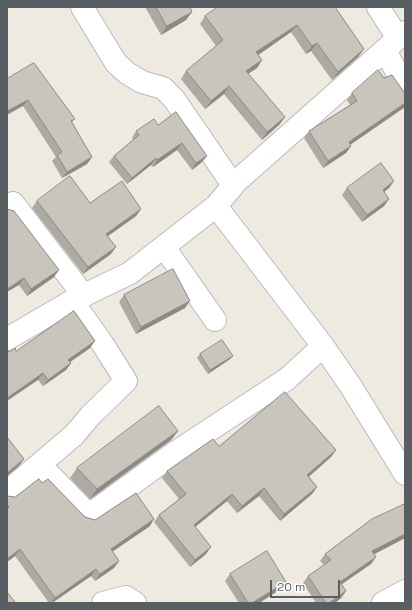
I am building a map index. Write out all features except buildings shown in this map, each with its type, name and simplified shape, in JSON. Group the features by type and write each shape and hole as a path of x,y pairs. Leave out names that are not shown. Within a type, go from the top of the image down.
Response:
{"street":[{"path":"82,7 116,63 127,73 142,82 163,88 174,99 233,185"},
{"path":"378,7 396,40 405,88"},
{"path":"7,339 78,298 130,273 164,247 216,206 233,185 396,40"},
{"path":"7,206 13,203 78,298 102,343 126,381 91,415 74,436 7,492"},
{"path":"216,206 323,346 350,385 405,474"},
{"path":"164,247 215,320"},
{"path":"40,465 89,515 176,452 287,379 323,346"},
{"path":"383,603 405,591"},
{"path":"103,603 126,597 135,603"}]}
